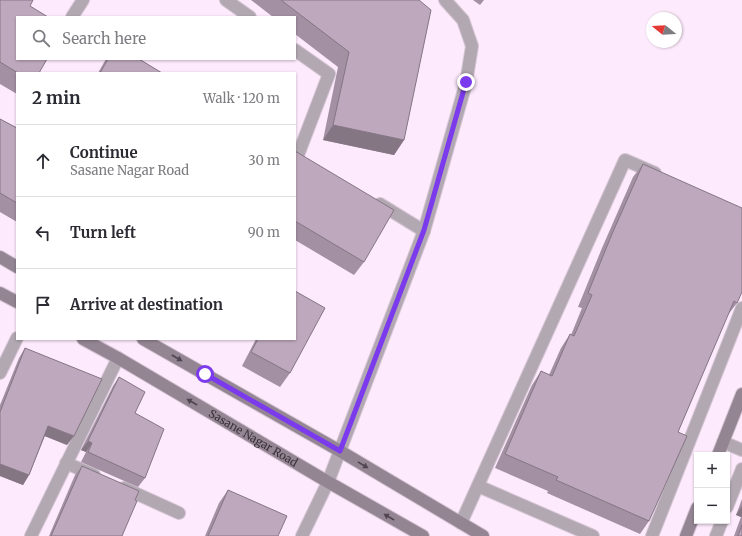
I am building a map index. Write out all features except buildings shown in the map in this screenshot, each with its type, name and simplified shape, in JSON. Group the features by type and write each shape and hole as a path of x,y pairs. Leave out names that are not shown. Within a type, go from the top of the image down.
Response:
{"street":[{"path":"73,16 83,0"},
{"path":"226,0 249,16"},
{"path":"302,536 328,482 424,230 466,82 472,46 463,20 445,0"},
{"path":"296,51 329,74 301,156"},
{"path":"461,523 625,160 669,178"},
{"path":"373,200 424,230"},
{"path":"0,257 16,266"},
{"path":"0,293 16,301"},
{"path":"652,536 742,308"},
{"path":"0,373 16,340"},
{"name":"Sasane Nagar Road","path":"85,340 423,536"},
{"path":"145,340 340,451 483,536"},
{"path":"31,536 118,358"},
{"path":"719,452 742,394"},
{"path":"723,442 742,450"},
{"path":"66,463 102,478"},
{"path":"730,499 742,468"},
{"path":"116,485 179,513"},
{"path":"478,486 593,536"},
{"path":"686,536 694,516"},
{"path":"716,536 721,524"}],"route":[{"path":"205,374 340,451 424,230 466,82"}]}
